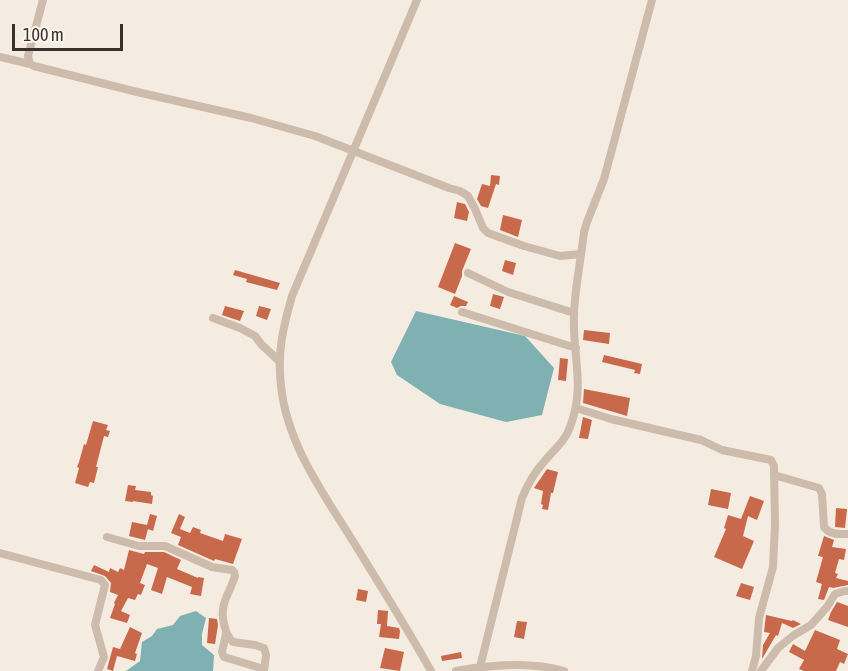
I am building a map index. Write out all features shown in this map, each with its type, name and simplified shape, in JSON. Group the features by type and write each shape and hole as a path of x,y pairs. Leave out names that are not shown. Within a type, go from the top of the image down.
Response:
{"street":[{"path":"30,64 28,56 43,0"},
{"path":"417,0 358,152 292,296 281,339 279,361 283,401 298,448 324,496 431,671"},
{"path":"480,667 522,498 543,463 567,435 576,408 579,375 574,313 581,254 587,222 604,179 652,0"},
{"path":"0,57 107,85 251,118 315,136 464,193 470,199 483,228 488,233 560,256 581,254"},
{"path":"468,273 508,292 574,313"},
{"path":"462,312 576,348"},
{"path":"213,318 255,336 279,361"},
{"path":"576,408 702,441 722,450 771,460 774,466 775,524 772,567 759,618 756,656 752,671"},
{"path":"774,476 819,488 822,494 824,527 834,534 848,534"},
{"path":"107,537 138,546 165,546 212,567 232,570 235,576 222,613 226,634 222,652 224,657 264,670 266,655 264,648 233,642 226,634"},
{"path":"0,553 101,580 105,585 95,625 104,657 98,671"},
{"path":"761,671 778,648 794,635 812,626 834,594 848,591"},
{"path":"456,671 480,667 532,666 564,671"}],"water":[{"path":"416,311 525,336 554,368 542,415 506,422 440,404 397,375 391,362"},
{"path":"196,611 206,618 202,645 214,655 213,671 126,671 140,661 142,642 152,636 157,629 173,625 180,616"}],"building":[{"path":"491,175 500,176 499,185 496,184 488,208 481,206 477,199 482,184 490,186"},
{"path":"457,202 465,204 469,212 467,221 454,218"},
{"path":"503,215 522,220 518,237 500,230"},
{"path":"455,243 471,249 455,294 438,287"},
{"path":"505,260 516,263 513,275 502,271"},
{"path":"235,270 280,283 277,290 246,282 247,279 233,275"},
{"path":"493,294 504,297 500,309 490,306"},
{"path":"454,296 468,302 466,306 457,308 450,305"},
{"path":"225,306 244,311 240,321 222,315"},
{"path":"259,306 271,309 267,320 256,316"},
{"path":"584,330 610,333 609,344 583,340"},
{"path":"604,355 642,364 640,374 634,373 635,370 602,362"},
{"path":"560,358 568,359 566,381 558,380"},
{"path":"584,389 630,398 627,416 583,403"},
{"path":"583,417 592,420 588,439 579,438"},
{"path":"93,421 108,425 106,430 110,431 108,437 104,436 94,483 90,482 88,487 75,483 79,468 77,467"},
{"path":"547,469 558,472 548,510 542,509 543,491 534,488"},
{"path":"128,485 136,486 135,490 151,492 152,504 125,501"},
{"path":"711,489 731,493 728,509 708,505"},
{"path":"750,496 764,501 757,520 748,516 743,536 754,541 742,569 714,557 726,529 724,528 728,515 741,519"},
{"path":"836,508 847,509 845,528 835,527"},
{"path":"150,514 157,516 153,531 148,529 145,540 129,536 132,522 147,525"},
{"path":"179,514 185,517 180,529 190,533 193,527 201,530 200,533 223,541 225,534 242,539 233,564 215,559 214,561 178,545 181,537 171,533"},
{"path":"824,536 834,540 832,547 846,549 844,560 839,559 835,573 838,574 836,578 848,581 848,585 829,587 824,600 818,599 822,584 816,582 823,557 818,556"},
{"path":"129,550 144,554 145,552 164,552 181,560 177,569 198,578 204,578 201,596 190,594 192,587 167,577 162,594 151,590 158,568 147,564 140,583 145,585 141,595 138,594 135,600 128,598 121,611 130,615 127,623 110,618 118,595 110,592 111,583 105,576 91,571 94,565 109,572 110,568 118,572 120,568 124,570"},
{"path":"741,583 754,587 750,600 736,596"},
{"path":"358,589 368,591 366,602 356,600"},
{"path":"837,602 848,606 848,627 828,620"},
{"path":"378,610 388,611 387,626 399,628 399,639 379,637 381,624 377,624"},
{"path":"766,615 793,620 801,624 793,628 782,623 778,636 776,635 762,659 763,645 770,633 764,632"},
{"path":"209,618 217,619 215,644 207,643"},
{"path":"517,621 527,622 524,639 514,637"},
{"path":"130,627 142,633 135,653 137,654 135,661 117,656 113,671 107,669 113,647 120,649"},
{"path":"815,630 840,640 837,649 848,654 844,664 840,662 836,671 799,669 804,660 789,652 793,644 805,651"},
{"path":"385,648 404,652 400,671 380,668"},
{"path":"461,652 462,658 442,661 441,656"}]}
